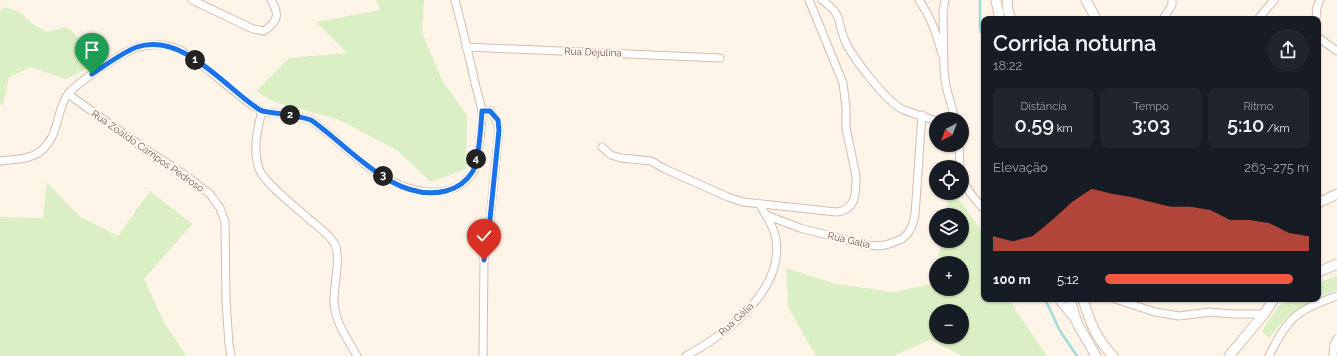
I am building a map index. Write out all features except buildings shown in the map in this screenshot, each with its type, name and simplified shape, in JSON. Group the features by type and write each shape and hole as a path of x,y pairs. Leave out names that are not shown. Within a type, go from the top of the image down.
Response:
{"street":[{"path":"192,0 253,29 264,31 276,20 276,14 271,0"},
{"path":"0,161 32,157 44,148 51,139 68,94 92,74 137,47 151,45 177,49 188,55 262,111 303,117 311,120 375,171 401,186 422,192 436,193 450,190 461,184 474,171 482,111 454,0"},
{"path":"602,147 611,155 620,158 651,161 665,169 728,197 743,202 836,212 840,212 847,208 855,199 856,176 846,128 845,90 809,0"},
{"path":"822,0 833,8 838,14 843,36 867,74 897,106 904,110 929,118"},
{"path":"919,0 928,13 934,26 944,60"},
{"path":"945,0 943,12 945,45 944,60 946,86 953,112"},
{"path":"996,0 999,16"},
{"path":"1007,0 1010,16"},
{"path":"1086,0 1094,16"},
{"path":"1165,16 1172,6 1172,0"},
{"path":"1261,16 1274,0"},
{"path":"1316,16 1317,7 1320,0"},
{"path":"1321,39 1337,51"},
{"name":"Rua Dejulina","path":"466,47 720,58"},
{"name":"Rua Zoaldo Campos Pedroso","path":"68,94 145,149 185,175 210,194 220,208 225,222 226,302 231,356"},
{"path":"262,111 256,137 260,171 265,178 282,194 326,233 334,243 337,254 334,304 336,316 357,356"},
{"path":"482,111 490,111 494,115 498,120 499,130 490,219 484,260 483,356"},
{"name":"Rua Galia","path":"766,214 800,228 866,245 879,246 902,239 912,226 915,215 922,115"},
{"path":"969,191 981,206"},
{"path":"1321,202 1337,194"},
{"name":"Rua Gália","path":"686,356 708,344 745,314 765,288 777,253 776,237 766,214 759,203"},
{"path":"1321,271 1337,264"},
{"path":"1321,301 1337,296"},
{"path":"1060,302 1077,323 1096,356"},
{"path":"1071,302 1077,323"},
{"path":"1084,302 1090,323 1104,346 1113,356"},
{"path":"1124,302 1155,312 1179,316 1210,312 1264,314"},
{"path":"1229,356 1264,314 1272,302"},
{"path":"1269,356 1288,322 1303,310 1318,302"},
{"path":"1333,356 1334,344 1337,339"}],"green space":[{"path":"376,0 424,0 422,33 443,82 467,115 466,169 431,182 397,150 337,119 274,102 256,91 289,58 347,53 316,22 380,10"},
{"path":"3,7 18,11 33,24 46,32 67,27 104,61 66,79 31,67 9,77 3,106 0,103 0,13"},
{"path":"47,182 79,216 118,236 150,191 192,224 144,279 165,324 186,356 0,356 0,217 43,218"},
{"path":"947,200 959,200 965,208 947,208"},
{"path":"969,214 981,230 981,302 1012,302 1015,309 1047,356 963,356 938,344 969,344 969,304 929,304 929,340 893,356 816,356 788,307 786,268 836,284 894,292 929,284 929,296 969,296 969,256 938,256 940,248 969,248"},
{"path":"1337,276 1337,290 1321,296 1321,282"},
{"path":"1284,302 1310,302 1286,318 1269,338 1262,331 1278,307"}],"waterway":[{"path":"980,0 981,31"},
{"path":"1046,302 1060,331 1077,356"}],"route":[{"path":"92,74 137,47 151,45 177,49 208,69 262,111 303,117 311,120 339,144 387,179 401,186 422,192 436,193 450,190 461,184 469,177 474,171 482,111 490,111 498,120 499,140 484,260"}]}
